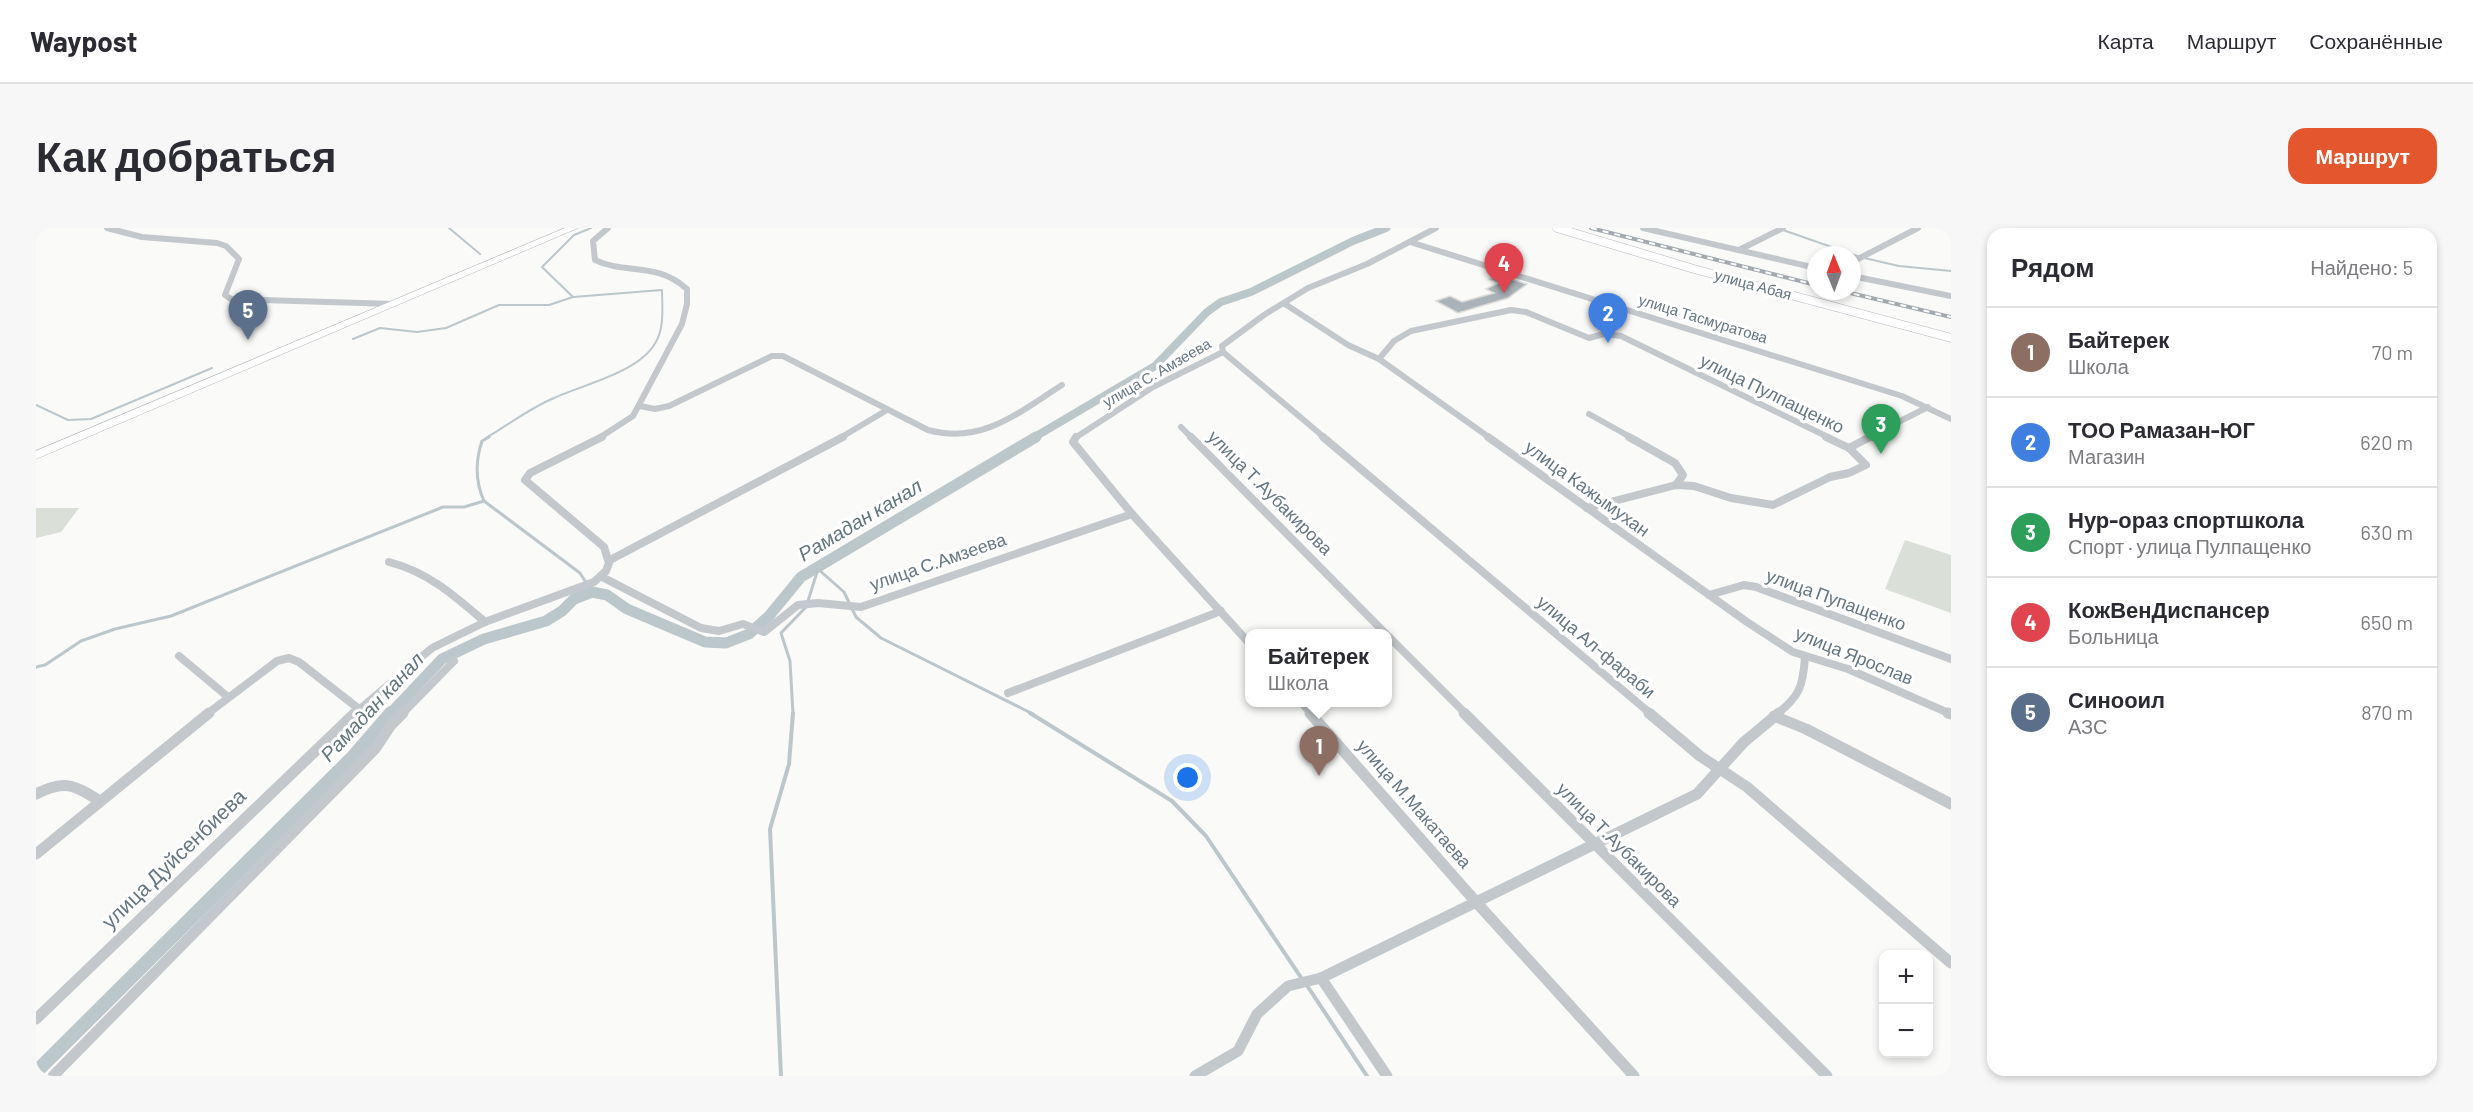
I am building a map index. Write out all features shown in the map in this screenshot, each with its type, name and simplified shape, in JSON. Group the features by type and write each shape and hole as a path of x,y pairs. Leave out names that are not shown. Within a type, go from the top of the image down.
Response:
{"highway":[{"path":"36,455 573,228"}],"main road":[{"name":"улица Абая","path":"1557,228 1694,269 1951,338"}],"street":[{"path":"107,228 142,237 206,242 226,246 239,259 226,290 225,296 231,299 394,304"},
{"path":"602,577 610,565 610,555 604,547 564,512 528,485 525,476 602,437 625,422 640,406 682,324 687,304 687,289 676,280 650,271 595,260 593,241 608,228"},
{"name":"улица С. Амзеева","path":"1132,514 1073,442 1076,436 1153,387 1223,352 1222,346 1264,315 1286,304 1308,288 1367,264 1436,228"},
{"path":"1643,228 1807,266"},
{"path":"1861,256 1918,228"},
{"path":"1739,250 1780,229"},
{"name":"улица Тасмуратова","path":"1410,242 1902,396 1951,419"},
{"path":"1861,278 1951,296"},
{"name":"улица Кажымухан","path":"1286,304 1348,345 1379,359 1778,643"},
{"name":"улица Пулпащенко","path":"1379,359 1394,341 1411,331 1511,310 1526,312 1589,338 1604,334 1621,336 1849,448 1866,465 1849,474 1830,477 1773,505 1731,498 1694,486 1676,485 1587,508"},
{"name":"улица Ал-фараби","path":"1223,352 1694,751 1747,788 1951,963"},
{"path":"640,406 655,409 669,406 772,356 783,356 941,436 972,435 987,429 1062,385"},
{"path":"1849,448 1928,408"},
{"path":"610,560 843,437 887,410"},
{"path":"1588,414 1675,463 1683,475 1676,485"},
{"name":"улица Т.Аубакирова","path":"1181,427 1382,629"},
{"path":"1132,514 1245,638"},
{"name":"улица С.Амзеева","path":"602,577 701,628 719,631 743,624 764,632 798,605 818,603 861,607 1132,514"},
{"path":"390,562 411,565 442,585 485,622"},
{"name":"улица Дуйсенбиева","path":"36,1019 341,728 358,709 432,648 485,622 602,577"},
{"name":"улица Пупащенко","path":"1709,595 1744,585 1756,587 1951,659"},
{"path":"1008,693 1221,611"},
{"name":"улица Т.Аубакирова","path":"1392,639 1827,1076"},
{"name":"улица Ярослав","path":"1778,643 1805,657 1848,669 1951,714"},
{"path":"179,656 228,697"},
{"path":"1195,1076 1238,1051 1257,1014 1288,986 1321,978 1697,794 1719,769 1774,716 1793,701 1803,682 1805,657"},
{"path":"36,854 228,697 277,661 289,658 299,662 358,709"},
{"path":"53,1076 375,749 391,725 454,661"},
{"name":"улица М.Макатаева","path":"1305,707 1476,902 1634,1076"},
{"path":"1774,716 1806,729 1951,804"},
{"path":"36,794 54,784 68,784 100,801"},
{"path":"1321,978 1387,1076"}],"shaded area":[{"path":"36,508 79,508 61,532 36,538"},
{"path":"1905,540 1951,555 1951,613 1885,589"}],"building":[{"path":"1498,275 1527,284 1508,298 1458,313 1436,301 1450,296 1462,302 1494,293 1486,289 1498,283 1489,279"}],"waterway":[{"path":"449,228 480,254"},
{"path":"573,297 542,267 574,235 591,228"},
{"name":"Рамадан канал","path":"1033,438 1155,366 1207,312 1221,302 1251,292 1353,241 1386,228"},
{"path":"1783,230 1860,257 1899,266 1951,271"},
{"path":"486,438 545,402 631,366 644,357 654,345 660,332 662,290 573,297"},
{"path":"353,339 380,328 417,332 446,328 499,305 549,305 573,297"},
{"path":"36,405 68,420 91,419 212,368"},
{"path":"484,501 479,486 477,464 482,441 489,437"},
{"name":"Рамадан канал","path":"390,714 442,659 484,639 546,621 562,611 574,599 592,592 607,595 627,609 705,642 726,643 749,634 769,616 801,577 1036,437"},
{"path":"36,667 45,665 81,641 115,629 171,616 443,507 464,507 484,501"},
{"path":"484,501 580,573 592,592"},
{"path":"808,601 818,569 844,592 856,617 881,638 1033,714"},
{"path":"793,713 790,661 781,633 806,607"},
{"name":"Рамадан канал","path":"36,1072 352,758 391,713"},
{"path":"781,1076 770,829 789,764 793,713"},
{"path":"1030,713 1172,801 1206,836 1302,979"},
{"path":"1306,984 1367,1076"}],"railway":[{"path":"1591,228 1807,283"},
{"path":"1861,296 1951,317"}],"place":[{"name":"КожВенДиспансер","path":"1504,293"},
{"name":"Синооил","path":"248,340"},
{"name":"ТОО Рамазан-ЮГ","path":"1608,343"},
{"name":"Нур-ораз спортшкола","path":"1881,454"},
{"name":"Байтерек","path":"1319,776"}]}
